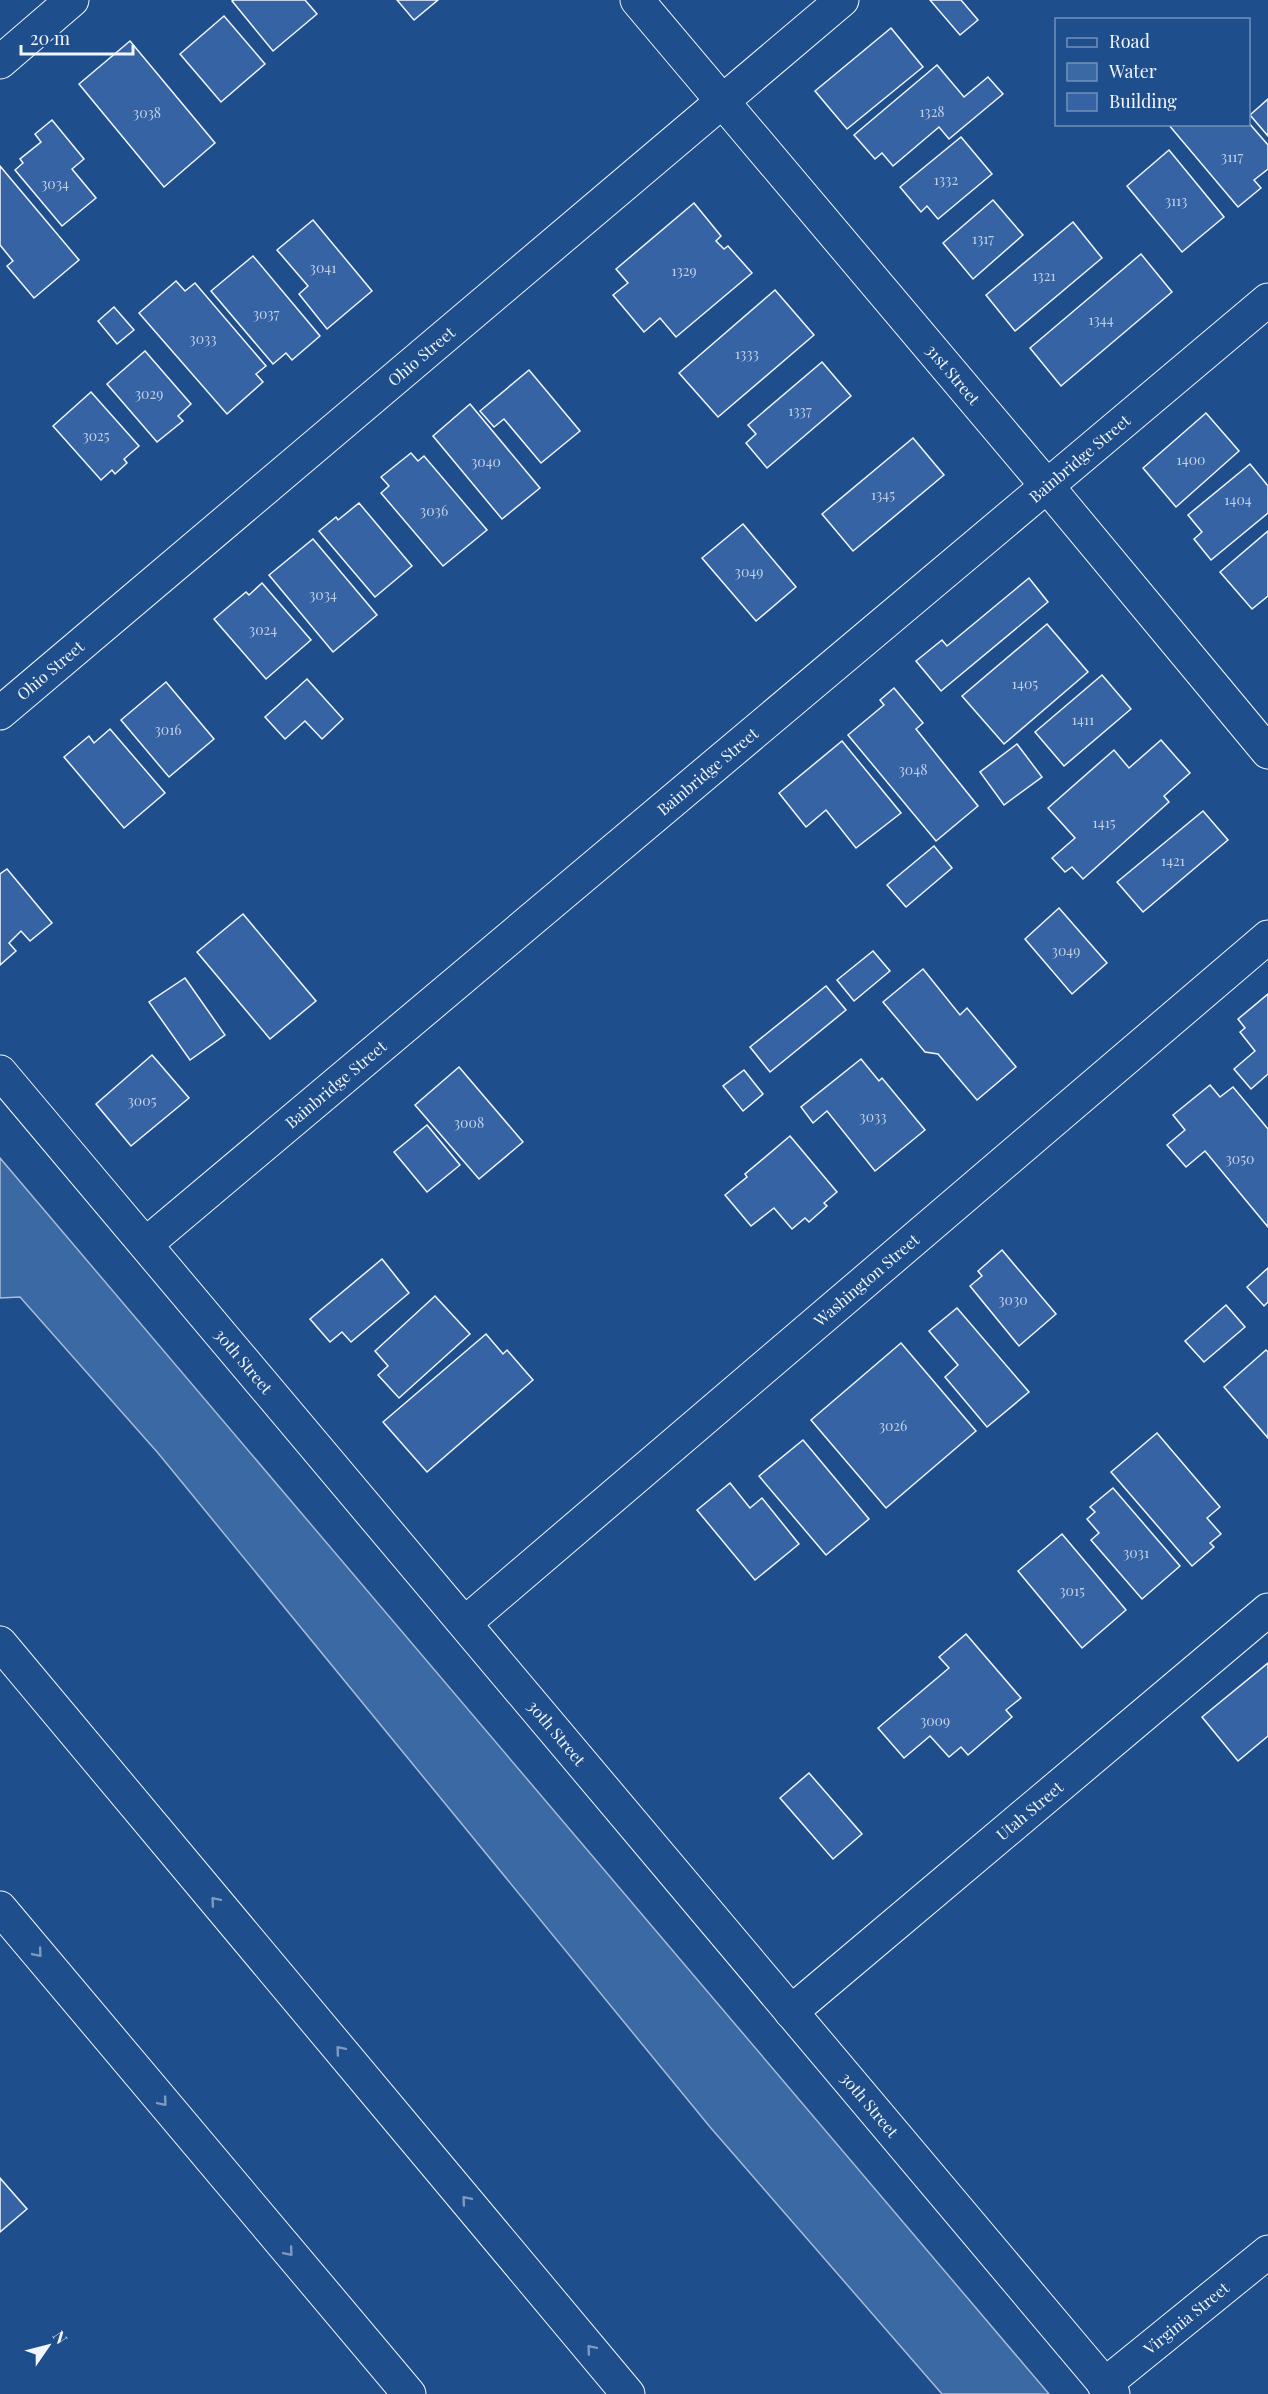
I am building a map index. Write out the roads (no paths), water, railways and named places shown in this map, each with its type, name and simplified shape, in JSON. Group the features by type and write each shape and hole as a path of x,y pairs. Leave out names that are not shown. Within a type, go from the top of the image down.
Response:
{"main road":[{"path":"0,62 72,0"},
{"name":"31st Street","path":"637,0 1268,752"},
{"name":"Ohio Street","path":"0,713 843,0"},
{"name":"Bainbridge Street","path":"146,1244 1268,300"},
{"name":"Washington Street","path":"465,1623 1268,937"},
{"name":"30th Street","path":"0,1072 1108,2389"},
{"name":"Utah Street","path":"791,2012 1268,1610"},
{"path":"0,1643 628,2394"},
{"path":"0,1908 409,2394"},
{"name":"Virginia Street","path":"1108,2389 1268,2252"}],"water":[{"path":"0,1158 1049,2394 942,2394 710,2127 158,1453 20,1297 0,1298"}]}
